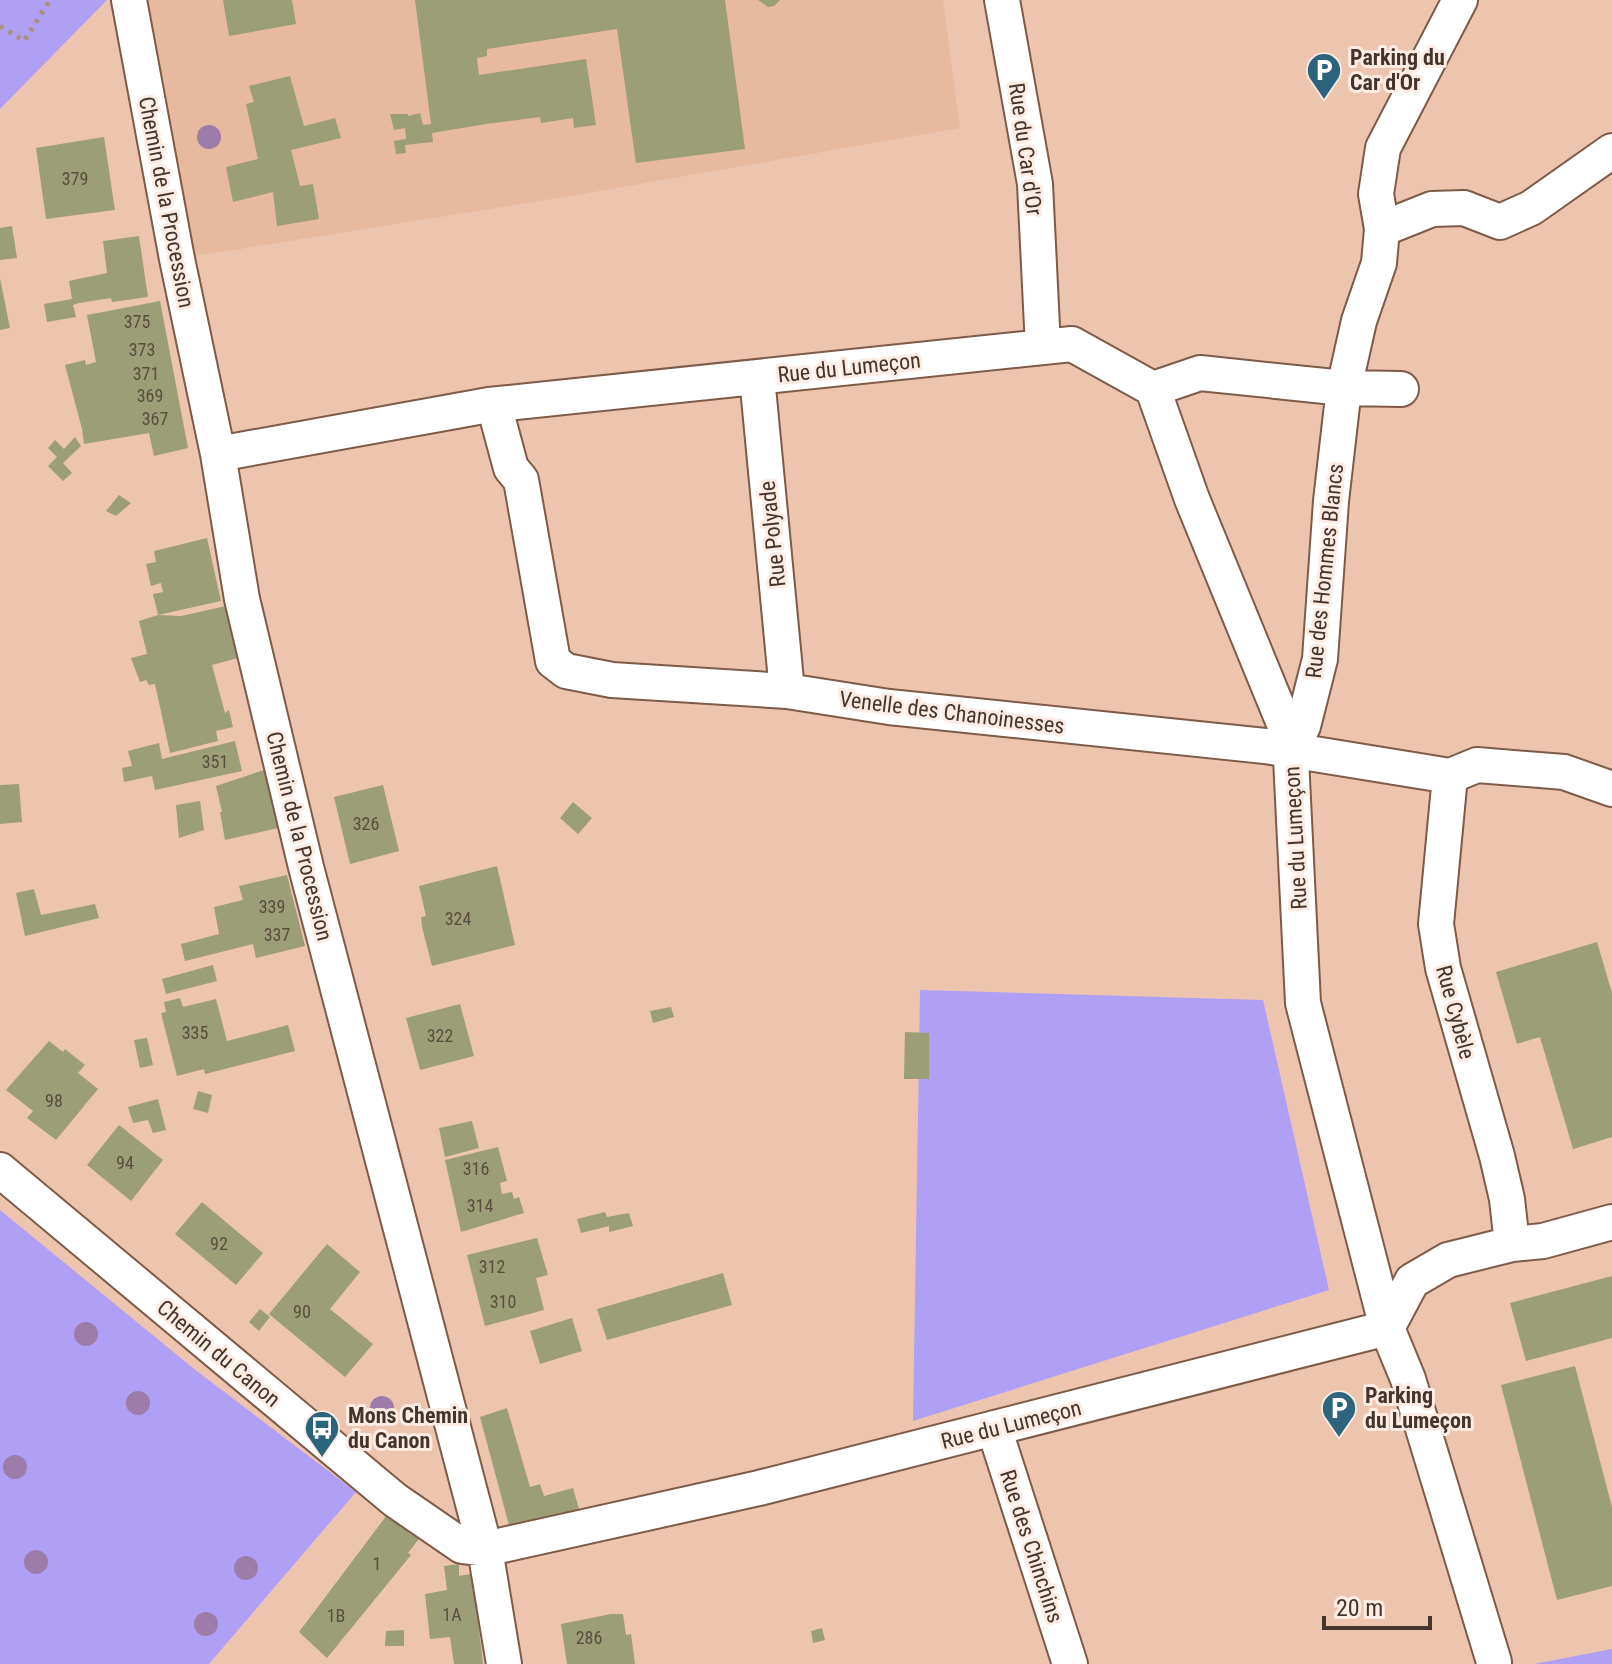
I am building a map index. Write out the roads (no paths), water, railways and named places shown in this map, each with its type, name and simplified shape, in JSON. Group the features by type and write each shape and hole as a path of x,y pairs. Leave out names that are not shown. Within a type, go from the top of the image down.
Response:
{"street":[{"name":"Chemin de la Procession","path":"129,0 177,259 218,454 242,599 306,867 485,1549 504,1664"},
{"name":"Rue du Car d'Or","path":"1002,0 1035,184 1043,347"},
{"name":"Rue des Hommes Blancs","path":"1291,751 1303,726 1320,659 1331,501 1344,388 1359,321 1379,263 1382,229 1376,194 1383,148 1460,0"},
{"path":"1382,229 1432,209 1464,208 1500,222 1531,208 1612,151"},
{"name":"Rue du Lumeçon","path":"218,454 494,405 1072,344 1153,389 1192,499 1290,738 1303,1003 1387,1328 759,1488 485,1549"},
{"path":"1153,389 1200,373 1344,388 1401,389"},
{"name":"Rue Polyade","path":"757,377 787,691"},
{"name":"Venelle des Chanoinesses","path":"494,405 511,468 521,480 553,661 566,671 612,680 787,691 889,707 1265,746 1450,776 1477,765 1564,772 1612,789"},
{"name":"Rue Cybèle","path":"1450,776 1436,924 1443,968 1497,1156 1507,1199 1512,1244"},
{"name":"Chemin du Canon","path":"0,1170 395,1500 462,1546 485,1549"},
{"path":"1494,1662 1408,1379 1387,1328 1412,1281 1448,1260 1512,1244 1543,1241 1612,1222"},
{"name":"Rue des Chinchins","path":"994,1428 1070,1664"}],"place":[{"name":"Parking du Car d'Or","path":"1324,101"},
{"name":"Parking du Lumeçon","path":"1339,1439"},
{"name":"Mons Chemin du Canon","path":"322,1459"}]}
